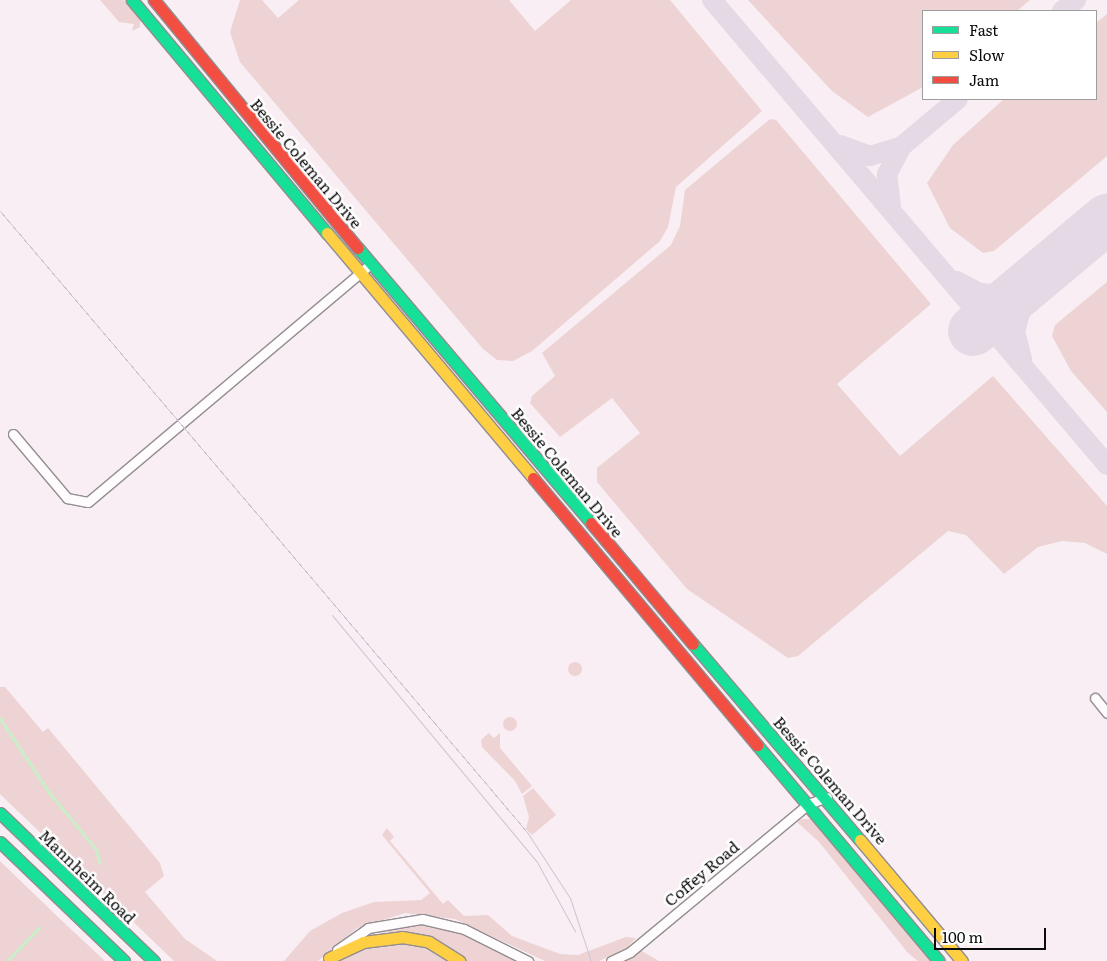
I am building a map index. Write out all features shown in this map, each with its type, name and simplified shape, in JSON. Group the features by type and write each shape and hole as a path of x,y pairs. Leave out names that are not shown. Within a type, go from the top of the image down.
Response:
{"street":[{"name":"Bessie Coleman Drive","path":"132,0 940,961"},
{"name":"Bessie Coleman Drive","path":"154,0 371,264 730,690 816,785 962,961"},
{"path":"13,434 67,498 88,502 371,264"},
{"path":"1095,698 1107,713"},
{"name":"Coffey Road","path":"808,804 816,785"},
{"name":"Coffey Road","path":"611,961 630,952 808,804 827,798"},
{"name":"Mannheim Road","path":"0,813 154,961"},
{"path":"0,842 124,961"},
{"path":"328,959 368,928 422,919 464,929 528,961"},
{"path":"328,959 369,940 402,937 429,942 460,961"}],"shaded area":[{"path":"100,0 124,0 140,19 140,27 132,31 134,24 119,22"},
{"path":"240,0 262,0 278,18 299,0 509,0 535,31 571,0 670,0 762,111 676,187 668,227 660,241 532,351 513,361 497,360 483,349 240,62 230,32"},
{"path":"748,0 1030,0 1018,10 922,10 922,88 868,117 832,91"},
{"path":"1107,14 1107,156 994,251 983,253 950,228 927,183 953,145 1003,100 1097,100 1097,22"},
{"path":"770,119 776,120 931,304 837,384 900,456 993,376 1107,506 1107,554 1085,543 1062,541 1038,547 1004,574 966,535 948,531 798,656 788,658 687,589 597,482 597,468 640,433 612,398 560,437 530,403 532,396 555,376 542,353 671,245 680,226 685,190"},
{"path":"1107,282 1107,412 1071,371 1052,336 1055,325"},
{"path":"572,662 578,662 582,669 578,676 572,676 568,672 568,666"},
{"path":"0,687 5,687 43,732 48,728 160,863 164,876 145,892 185,939 217,961 174,961 0,794"},
{"path":"507,717 513,717 517,724 513,731 507,731 503,727 503,721"},
{"path":"489,733 494,738 500,733 500,748 532,786 522,794 515,781 482,747 481,740"},
{"path":"533,788 556,815 532,835 526,829 529,817 523,796"},
{"path":"802,819 812,819 932,961 918,961 908,953 819,842 797,822"},
{"path":"387,828 394,837 390,841 443,904 448,900 464,916 488,915 512,936 560,954 578,955 626,937 636,938 627,948 599,961 545,961 455,919 405,913 357,928 318,961 284,961 310,931 342,913 374,902 421,900 430,893 382,835"},
{"path":"0,861 59,918 105,961 0,961"},
{"path":"407,925 431,925 466,935 519,961 467,961 397,932 373,933"},
{"path":"375,943 417,944 453,961 339,961"},
{"path":"640,950 659,961 622,961"}],"waterway":[{"path":"0,718 49,792 96,849 100,862"},
{"path":"7,961 39,928"}],"taxiway":[{"path":"712,0 1107,465"},
{"path":"1063,10 1076,0"},
{"path":"902,146 957,100"},
{"path":"840,145 870,156 902,146 887,174 891,205"},
{"path":"957,281 980,293 1003,295 1028,285 1015,331 1022,360"}],"runway":[{"path":"973,331 1107,219"}],"tram line":[{"path":"0,211 527,832 570,898 591,961"},
{"path":"332,615 537,862 575,931"}],"traffic: fast":[{"path":"132,0 327,233"},
{"path":"358,248 591,523"},
{"path":"693,644 860,840"},
{"path":"757,745 939,961"},
{"path":"0,813 154,961"},
{"path":"0,842 124,961"}],"traffic: slow":[{"path":"327,233 533,478"},
{"path":"860,840 962,961"},
{"path":"329,958 363,942 402,937 429,942 460,961"}],"traffic: jam":[{"path":"154,0 358,248"},
{"path":"533,478 757,745"},
{"path":"591,523 693,644"}]}
